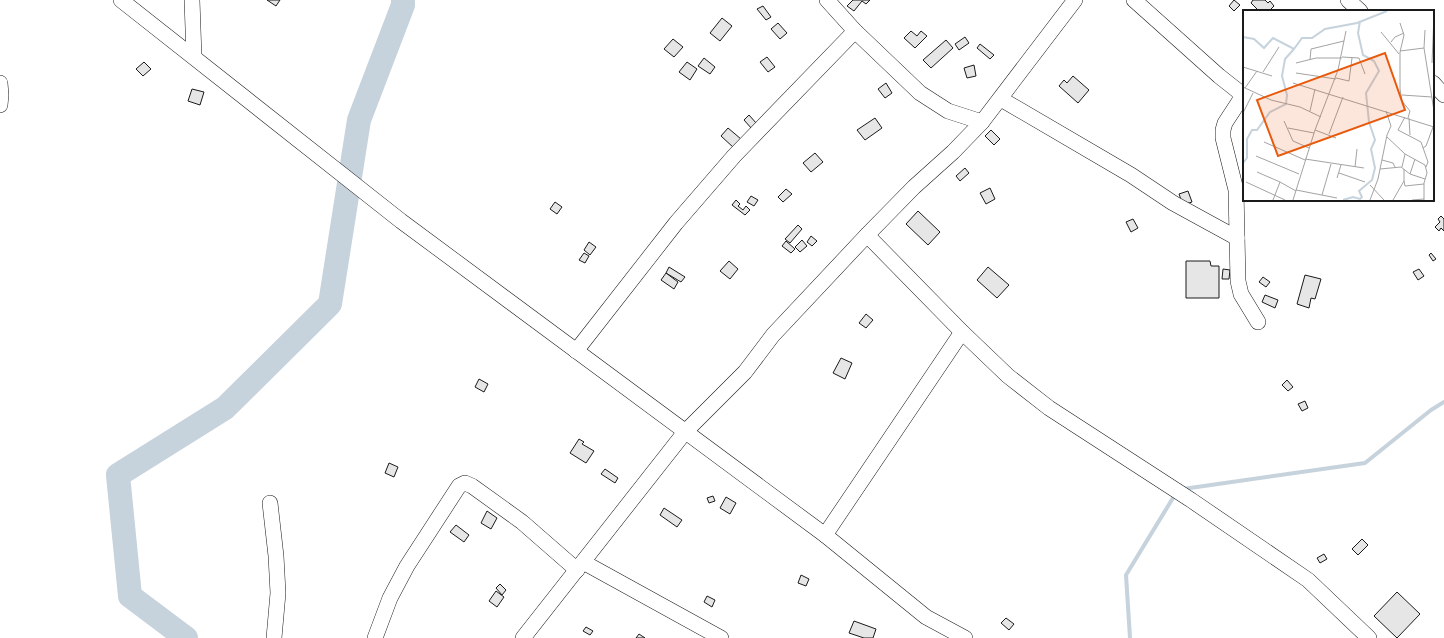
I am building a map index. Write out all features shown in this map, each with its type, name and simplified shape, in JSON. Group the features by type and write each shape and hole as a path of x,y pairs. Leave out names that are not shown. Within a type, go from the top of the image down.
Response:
{"street":[{"path":"121,0 401,221 825,535 926,617 965,638"},
{"path":"192,0 194,57"},
{"path":"827,0 855,30 920,92 935,104 948,111 982,122"},
{"path":"523,638 685,432 745,372 773,335 867,235 914,187 953,152 982,122 1075,0"},
{"path":"1134,0 1219,76 1238,91 1240,95 1240,100 1225,123 1223,138 1236,190 1238,281 1241,294 1258,322"},
{"path":"1348,0 1359,10"},
{"path":"576,351 676,222 729,161 855,30"},
{"path":"0,84 0,105"},
{"path":"1434,84 1444,95"},
{"path":"1000,99 1131,175 1173,203 1237,238"},
{"path":"867,235 962,332 1008,376 1049,408 1191,500 1308,580 1369,638"},
{"path":"825,535 962,332"},
{"path":"375,638 390,598 407,566 458,486 465,483 472,486 522,522 580,566 721,638"},
{"path":"270,503 276,556 278,593 274,638"}],"building":[{"path":"267,0 280,0 276,6"},
{"path":"853,0 870,0 866,4 862,1 854,11 847,6"},
{"path":"1234,0 1240,5 1234,11 1229,6"},
{"path":"1253,0 1265,0 1268,3 1270,1 1274,6 1270,10 1258,10 1251,3"},
{"path":"763,6 771,17 766,20 757,9"},
{"path":"722,18 732,26 720,41 710,33"},
{"path":"778,23 787,33 780,39 771,29"},
{"path":"911,31 917,36 921,31 927,36 915,48 904,38"},
{"path":"965,37 969,43 959,50 955,44"},
{"path":"673,39 683,47 674,57 664,49"},
{"path":"946,40 953,48 931,68 923,60"},
{"path":"980,44 994,55 990,59 977,48"},
{"path":"767,57 775,67 768,72 760,62"},
{"path":"704,58 715,67 710,74 698,66"},
{"path":"144,62 151,69 143,76 136,69"},
{"path":"687,62 697,69 690,80 679,72"},
{"path":"974,65 976,76 967,78 964,68"},
{"path":"1073,76 1089,90 1078,103 1059,86 1064,80 1067,83"},
{"path":"886,83 892,93 885,98 878,89"},
{"path":"192,89 204,92 200,105 188,101"},
{"path":"749,115 757,124 752,129 744,120"},
{"path":"875,118 882,128 865,140 857,130"},
{"path":"728,128 741,139 734,148 721,136"},
{"path":"991,130 1000,139 994,145 985,136"},
{"path":"815,153 823,162 811,172 803,163"},
{"path":"965,168 969,173 960,181 956,176"},
{"path":"990,188 995,199 986,204 980,193"},
{"path":"786,189 792,194 783,202 778,197"},
{"path":"1188,191 1192,202 1183,205 1179,194"},
{"path":"751,196 758,200 754,206 747,202"},
{"path":"736,200 740,204 738,206 743,210 746,206 750,210 745,215 732,205"},
{"path":"555,202 562,207 557,214 550,209"},
{"path":"918,211 940,232 928,245 906,224"},
{"path":"1441,216 1444,219 1444,231 1441,228 1439,231 1435,227 1440,222 1438,219"},
{"path":"1133,219 1138,228 1131,232 1126,222"},
{"path":"798,225 802,229 790,243 785,239"},
{"path":"811,236 817,241 812,246 807,242"},
{"path":"802,240 807,246 800,252 795,247"},
{"path":"786,241 795,249 791,253 782,246"},
{"path":"589,242 596,247 590,255 584,250"},
{"path":"584,253 589,256 585,263 579,260"},
{"path":"1431,253 1436,259 1433,261 1429,255"},
{"path":"729,261 738,269 730,279 720,271"},
{"path":"1186,261 1210,261 1211,266 1219,266 1219,298 1186,298"},
{"path":"669,267 685,277 681,282 666,273"},
{"path":"988,267 1009,285 997,298 977,280"},
{"path":"1223,269 1230,270 1229,279 1222,279"},
{"path":"1419,269 1424,276 1418,280 1413,272"},
{"path":"666,273 678,282 674,289 661,280"},
{"path":"1305,275 1321,279 1315,299 1311,298 1309,308 1297,304"},
{"path":"1263,277 1270,282 1266,287 1259,282"},
{"path":"1265,295 1278,300 1275,308 1262,302"},
{"path":"866,314 873,320 866,328 859,323"},
{"path":"841,358 852,363 845,379 833,373"},
{"path":"479,379 488,384 484,392 475,387"},
{"path":"1287,380 1293,387 1288,391 1282,385"},
{"path":"1305,401 1308,408 1302,411 1298,404"},
{"path":"579,439 584,442 582,444 594,451 586,463 570,453"},
{"path":"389,463 398,467 394,477 385,473"},
{"path":"605,469 618,478 615,483 601,474"},
{"path":"713,496 715,501 709,503 707,498"},
{"path":"726,497 736,503 730,514 720,508"},
{"path":"664,508 682,520 677,527 660,515"},
{"path":"487,511 497,518 491,529 481,523"},
{"path":"456,525 469,535 464,542 450,532"},
{"path":"1362,539 1368,545 1358,555 1352,549"},
{"path":"1324,554 1327,559 1320,563 1317,558"},
{"path":"801,575 809,579 806,586 798,583"},
{"path":"500,584 506,590 502,595 496,588"},
{"path":"496,591 504,597 497,607 489,601"},
{"path":"1397,592 1420,614 1397,638 1374,616"},
{"path":"707,596 715,600 712,607 704,602"},
{"path":"1006,618 1014,624 1009,630 1001,623"},
{"path":"854,621 876,629 873,638 864,638 849,633"},
{"path":"586,627 593,631 590,635 583,631"},
{"path":"639,634 645,638 636,638"}],"waterway":[{"path":"186,638 130,596 118,475 225,408 330,304 359,120 403,5 403,0"},
{"path":"1183,489 1365,463 1431,410 1444,402"},
{"path":"1130,638 1126,575 1176,493"}]}
